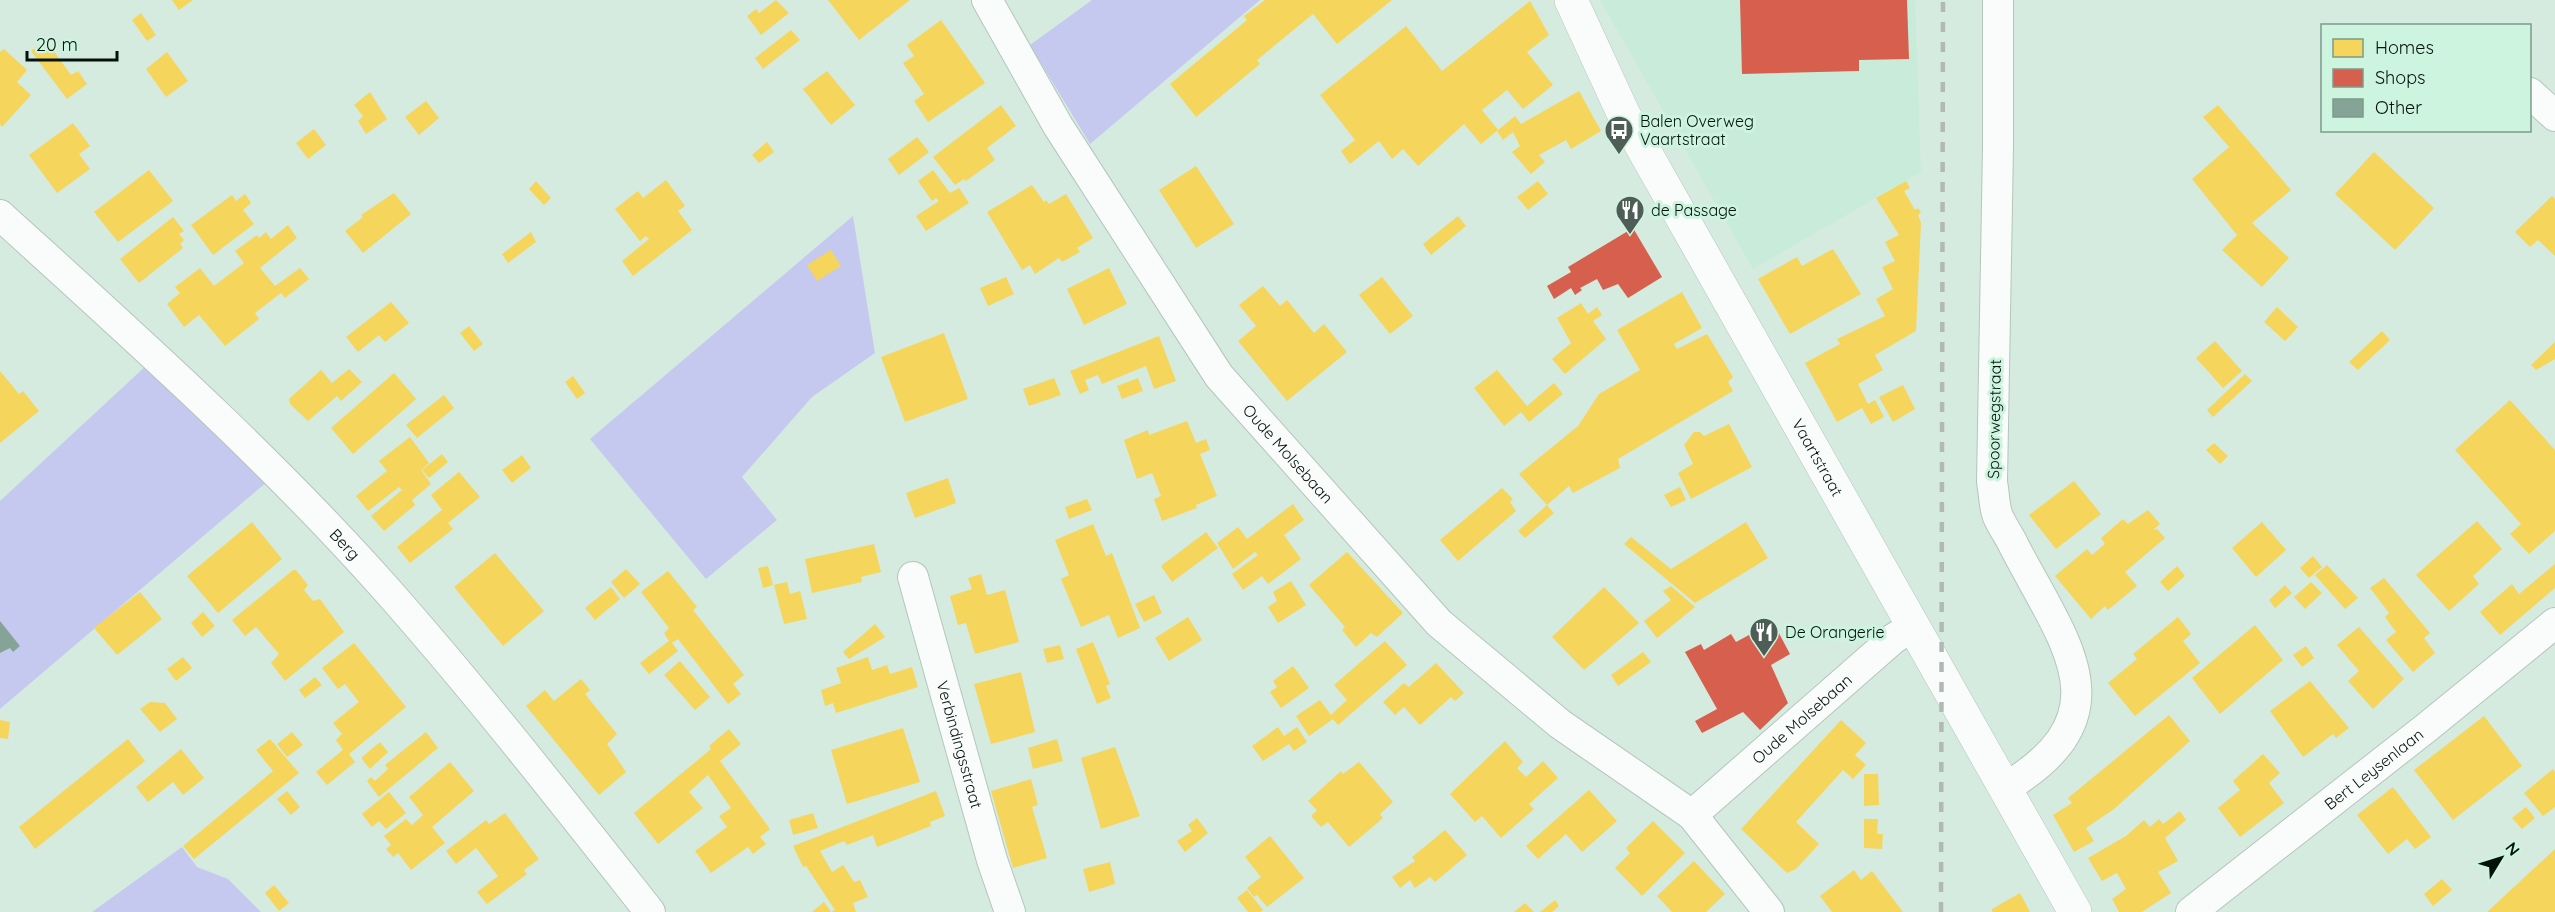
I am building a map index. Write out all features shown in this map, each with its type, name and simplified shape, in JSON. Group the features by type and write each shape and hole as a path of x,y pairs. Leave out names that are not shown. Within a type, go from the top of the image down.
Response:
{"main road":[{"name":"Vaartstraat","path":"1571,0 1624,115 2075,912"}],"street":[{"name":"Oude Molsebaan","path":"987,0 1058,126 1219,376 1439,623 1560,724 1692,815 1769,912"},
{"name":"Spoorwegstraat","path":"1998,0 1998,147 1992,482 1997,513 2066,646 2075,672 2078,695 2074,715 2055,750 2035,770 2005,788"},
{"path":"2531,95 2555,116"},
{"name":"Berg","path":"0,215 241,438 385,588 539,771 650,912"},
{"name":"Verbindingsstraat","path":"913,578 992,860 1010,912"},
{"name":"Bert Leysenlaan","path":"2191,912 2426,728 2555,623"},
{"name":"Oude Molsebaan","path":"1692,815 1893,639 1913,626"}],"shaded area":[{"path":"1092,0 1260,0 1090,144 1030,45"},
{"path":"1600,0 1915,0 1921,172 1753,269"},
{"path":"853,216 875,353 812,397 742,477 777,520 706,579 590,439"},
{"path":"148,364 268,481 0,709 0,501"},
{"path":"182,847 197,867 228,879 261,912 92,912"}],"building: Homes":[{"path":"172,0 193,0 179,10"},
{"path":"776,0 789,13 761,35 747,16 756,9 759,13"},
{"path":"828,0 910,0 859,40"},
{"path":"1265,0 1392,0 1337,44 1313,14 1257,60 1260,64 1196,117 1170,84 1247,20 1244,16"},
{"path":"1530,1 1549,35 1527,52 1553,85 1523,109 1507,90 1482,110 1498,130 1481,144 1464,124 1418,166 1403,149 1392,159 1379,141 1350,164 1341,151 1355,140 1320,95 1406,26 1442,71"},
{"path":"141,13 156,35 147,41 132,20"},
{"path":"941,20 985,83 928,122 914,101 924,94 903,63 914,56 907,45"},
{"path":"791,30 800,40 763,69 755,58"},
{"path":"46,40 71,75 78,71 87,84 67,99 31,51"},
{"path":"4,49 27,70 17,82 31,95 2,127 0,124 0,52"},
{"path":"167,52 188,81 166,97 146,69"},
{"path":"827,71 855,105 831,125 803,89"},
{"path":"1579,91 1601,131 1571,149 1566,140 1539,155 1545,162 1531,174 1512,152 1520,146 1513,132 1503,140 1497,131 1515,116 1521,124"},
{"path":"370,92 387,119 366,134 358,121 363,116 354,105"},
{"path":"426,101 439,118 419,135 405,117"},
{"path":"1001,105 1016,126 987,148 995,160 966,181 964,179 955,185 933,157"},
{"path":"2218,105 2291,190 2252,223 2289,258 2262,287 2222,250 2237,235 2192,179 2229,147 2203,117"},
{"path":"73,123 90,146 79,154 90,169 57,193 29,155"},
{"path":"314,129 326,145 308,159 296,143"},
{"path":"917,137 929,152 899,175 888,159"},
{"path":"767,142 774,152 759,163 752,155"},
{"path":"2374,152 2434,208 2395,250 2335,194"},
{"path":"1196,166 1234,224 1196,248 1159,190"},
{"path":"149,170 173,201 118,242 94,212"},
{"path":"933,170 950,193 959,188 969,203 926,231 916,216 939,201 936,198 932,201 918,181"},
{"path":"666,180 685,206 678,211 692,230 633,276 622,261 649,239 646,236 640,241 615,209 638,191 643,198"},
{"path":"536,181 551,198 544,205 529,189"},
{"path":"1538,181 1548,194 1528,210 1517,197"},
{"path":"1906,181 1910,188 1904,191 1915,210 1918,208 1921,212 1918,215 1921,223 1916,331 1875,355 1883,370 1858,384 1868,404 1875,400 1884,417 1871,424 1862,408 1837,422 1805,363 1840,344 1837,339 1885,316 1876,299 1893,289 1882,267 1895,261 1885,242 1899,235 1876,198"},
{"path":"1032,185 1044,202 1046,200 1049,204 1066,194 1093,238 1077,248 1080,252 1062,262 1059,258 1035,274 1030,265 1022,270 987,212"},
{"path":"394,193 411,214 363,253 345,231 363,217 361,215"},
{"path":"245,194 251,203 243,210 254,224 213,255 191,225 232,195 236,201"},
{"path":"2552,196 2555,199 2555,256 2538,240 2530,247 2515,232"},
{"path":"1458,216 1466,226 1431,255 1423,244"},
{"path":"173,217 184,231 179,234 184,240 180,244 183,248 139,283 120,259"},
{"path":"288,225 297,238 260,268 275,286 300,268 309,279 285,298 281,293 255,313 259,319 225,346 199,315 184,327 167,304 180,293 175,287 200,268 214,286 244,263 235,251 257,235 259,238 266,232 271,239"},
{"path":"531,232 536,242 508,263 502,254"},
{"path":"1833,249 1861,294 1790,334 1758,279 1797,257 1802,266"},
{"path":"831,250 841,266 817,281 807,265"},
{"path":"1109,268 1127,304 1084,325 1067,289"},
{"path":"1006,277 1014,294 988,306 980,288"},
{"path":"1382,277 1413,316 1390,334 1359,295"},
{"path":"1263,286 1280,306 1287,300 1314,333 1324,324 1347,352 1287,401 1238,341 1256,326 1239,305"},
{"path":"1682,292 1702,328 1674,344 1677,349 1707,334 1733,377 1728,382 1733,391 1618,459 1620,468 1573,493 1569,486 1547,505 1519,474 1578,426 1599,394 1640,370 1617,330"},
{"path":"391,302 409,323 385,342 379,335 358,352 346,337"},
{"path":"1581,303 1588,314 1597,307 1602,315 1593,321 1606,339 1565,374 1552,359 1571,343 1557,318"},
{"path":"2277,307 2298,327 2285,341 2264,322"},
{"path":"469,326 483,344 474,351 460,333"},
{"path":"2382,331 2390,340 2358,370 2349,362"},
{"path":"944,333 968,399 905,422 881,357"},
{"path":"1159,336 1176,381 1154,389 1146,366 1102,384 1098,375 1085,380 1089,390 1080,394 1070,371"},
{"path":"2215,341 2242,371 2223,388 2196,358"},
{"path":"2555,342 2555,359 2536,370 2531,365"},
{"path":"349,369 362,382 341,401 337,396 308,421 290,404 289,399 321,370 332,383"},
{"path":"1497,370 1527,406 1554,383 1563,394 1529,422 1521,412 1504,426 1474,388"},
{"path":"0,371 19,394 23,391 39,411 0,443"},
{"path":"394,373 416,399 353,454 331,428"},
{"path":"2245,374 2252,381 2213,417 2207,410"},
{"path":"573,376 585,393 577,399 565,382"},
{"path":"1054,378 1061,395 1029,406 1023,389"},
{"path":"1138,378 1143,391 1122,399 1117,386"},
{"path":"1903,385 1915,409 1893,422 1879,397"},
{"path":"444,395 454,408 417,438 406,425"},
{"path":"2510,400 2555,450 2555,531 2529,554 2510,534 2521,524 2455,450"},
{"path":"1187,421 1196,443 1206,439 1210,450 1200,454 1217,496 1196,505 1197,508 1162,521 1154,499 1161,496 1152,473 1137,479 1124,440 1148,430 1149,435"},
{"path":"1729,424 1752,467 1691,499 1678,473 1693,464 1684,445 1694,432 1700,432 1704,436"},
{"path":"410,437 429,463 421,470 431,484 412,500 415,505 384,531 371,516 402,490 399,487 368,511 356,496 387,471 379,461"},
{"path":"2214,443 2228,456 2220,464 2206,450"},
{"path":"442,454 448,462 429,478 422,470"},
{"path":"522,455 531,468 512,483 502,470"},
{"path":"459,472 480,497 448,523 453,529 410,563 397,547 442,510 431,495"},
{"path":"948,478 956,503 915,518 906,493"},
{"path":"2074,481 2101,514 2056,549 2029,515"},
{"path":"1680,487 1686,500 1671,507 1664,495"},
{"path":"1502,488 1513,499 1510,502 1516,511 1458,561 1440,540"},
{"path":"1087,499 1092,510 1069,519 1065,507"},
{"path":"1293,504 1304,520 1284,535 1301,559 1268,584 1262,576 1243,590 1232,574 1258,555 1255,552 1233,569 1217,543 1238,527 1247,539"},
{"path":"1547,505 1554,513 1525,538 1518,531"},
{"path":"2148,510 2160,524 2153,530 2157,529 2165,538 2125,572 2137,586 2108,610 2105,606 2091,619 2055,576 2087,549 2092,555 2105,544 2101,538 2123,519 2128,524"},
{"path":"2477,521 2502,549 2473,576 2479,584 2449,611 2416,575"},
{"path":"252,522 282,559 218,613 187,576"},
{"path":"1746,522 1768,558 1695,603 1624,544 1631,537 1671,569"},
{"path":"2262,522 2286,550 2256,577 2232,548"},
{"path":"1093,524 1106,556 1112,553 1140,628 1118,638 1109,615 1081,627 1061,579 1069,575 1055,540"},
{"path":"1206,532 1218,548 1172,582 1161,566"},
{"path":"874,544 881,572 861,577 862,582 812,593 805,559"},
{"path":"1347,552 1403,613 1377,637 1371,633 1356,647 1342,630 1345,627 1309,585"},
{"path":"495,553 544,611 503,646 454,587"},
{"path":"2313,556 2322,567 2309,578 2300,568"},
{"path":"2555,564 2555,588 2500,635 2480,612 2512,584 2519,594"},
{"path":"2327,565 2358,598 2345,609 2315,575"},
{"path":"768,566 773,585 763,588 758,568"},
{"path":"2177,566 2185,576 2168,591 2160,582"},
{"path":"626,569 640,584 624,598 611,582"},
{"path":"293,570 296,570 308,585 304,590 313,601 320,599 344,632 285,681 271,663 279,654 256,627 245,636 232,620"},
{"path":"668,571 697,607 693,610 744,675 733,684 741,694 728,704 678,639 672,643 678,651 649,674 640,663 669,641 664,633 669,628 641,592"},
{"path":"981,574 987,595 1005,590 1019,642 975,654 966,623 958,625 950,596 972,589 968,578"},
{"path":"2384,578 2430,633 2424,638 2435,653 2413,672 2386,640 2396,632 2385,617 2389,613 2370,588"},
{"path":"1291,581 1306,605 1278,623 1268,607 1277,601 1273,592"},
{"path":"787,582 790,594 800,591 807,619 784,624 774,585"},
{"path":"2311,582 2322,593 2305,609 2294,597"},
{"path":"2285,585 2292,593 2275,608 2269,600"},
{"path":"1671,586 1695,607 1657,638 1644,621 1671,600 1663,591"},
{"path":"611,587 620,599 595,620 585,608"},
{"path":"1604,587 1639,623 1584,670 1552,637"},
{"path":"140,592 162,619 117,655 94,628"},
{"path":"1154,595 1162,613 1144,622 1135,604"},
{"path":"203,612 215,626 202,637 191,623"},
{"path":"1188,617 1202,640 1169,661 1155,638"},
{"path":"2178,617 2191,634 2183,641 2200,663 2135,716 2108,683 2137,659 2133,654"},
{"path":"875,624 885,637 849,659 843,652"},
{"path":"2255,625 2283,660 2220,714 2192,678"},
{"path":"2359,627 2404,679 2373,709 2348,681 2359,671 2337,645"},
{"path":"1385,641 1407,665 1338,725 1333,719 1309,736 1296,716 1320,700 1331,715 1347,700 1334,685"},
{"path":"1093,642 1110,684 1106,686 1111,698 1097,704 1076,649"},
{"path":"354,643 406,707 349,754 355,762 327,785 316,772 343,750 336,740 342,734 333,723 359,702 345,684 338,689 322,668"},
{"path":"1060,645 1064,659 1047,663 1043,649"},
{"path":"2306,646 2314,658 2302,667 2293,655"},
{"path":"1643,652 1651,662 1618,686 1611,675"},
{"path":"183,657 192,668 176,681 167,669"},
{"path":"868,657 872,670 887,665 890,674 912,667 918,687 836,713 833,703 825,706 821,690 841,683 836,668"},
{"path":"680,661 710,697 695,710 664,675"},
{"path":"1436,663 1464,693 1455,701 1451,697 1420,725 1404,707 1395,715 1383,702 1404,683 1409,687"},
{"path":"1293,666 1309,688 1281,708 1270,692 1277,687 1273,681"},
{"path":"1021,672 1035,732 991,744 974,684"},
{"path":"315,677 322,685 305,698 299,690"},
{"path":"581,679 590,690 585,694 617,734 607,744 626,772 599,795 526,706 545,690 554,701"},
{"path":"2310,681 2349,728 2336,738 2333,734 2303,757 2270,711"},
{"path":"150,702 165,703 177,719 160,732 140,709"},
{"path":"2169,715 2190,741 2114,809 2086,828 2094,841 2074,852 2053,815 2072,803 2068,798"},
{"path":"2484,716 2522,766 2453,820 2414,770"},
{"path":"0,720 10,722 8,739 0,738"},
{"path":"1841,720 1866,743 1855,755 1866,765 1853,779 1843,770 1796,822 1819,844 1796,869 1787,873 1741,829"},
{"path":"1278,727 1284,736 1297,727 1307,742 1294,751 1289,744 1263,761 1252,746"},
{"path":"903,728 920,782 847,804 831,750"},
{"path":"729,729 741,744 720,761 770,829 760,837 766,844 753,854 748,847 711,873 695,851 727,827 719,816 731,808 708,775 689,792 703,808 658,844 634,813 711,749 709,746"},
{"path":"292,732 303,745 287,757 277,744"},
{"path":"426,732 438,748 379,797 367,781 371,777 375,781 388,769 385,765"},
{"path":"128,739 145,761 35,849 19,827"},
{"path":"270,739 299,773 194,859 183,846 273,771 256,750"},
{"path":"1057,739 1063,761 1033,769 1028,748"},
{"path":"1505,741 1523,762 1517,768 1526,777 1543,761 1558,778 1529,804 1534,809 1501,838 1482,816 1475,822 1450,794"},
{"path":"380,742 388,752 370,769 361,758"},
{"path":"1115,747 1140,816 1101,829 1081,758"},
{"path":"181,749 204,778 183,795 173,782 148,802 136,787"},
{"path":"2263,754 2280,773 2269,783 2284,803 2240,837 2218,808 2240,790 2233,781"},
{"path":"450,762 474,791 432,827 445,843 411,870 398,853 393,857 386,849 391,845 384,836 406,819 412,825 423,815 409,797"},
{"path":"1359,762 1393,802 1380,814 1383,818 1349,847 1328,822 1321,827 1311,816 1317,810 1308,801 1341,771 1343,774"},
{"path":"2553,769 2555,772 2555,807 2543,816 2524,793"},
{"path":"1864,774 1878,774 1879,805 1864,806"},
{"path":"1031,779 1038,805 1032,807 1047,858 1013,868 991,791"},
{"path":"2393,787 2431,837 2415,849 2407,839 2388,854 2357,815"},
{"path":"1589,790 1617,821 1582,852 1566,834 1538,859 1526,846"},
{"path":"287,791 300,807 291,815 277,799"},
{"path":"936,791 945,816 930,822 931,826 877,847 873,835 847,845 844,841 820,851 832,872 843,865 854,882 860,880 868,897 853,903 856,912 831,912 835,910 806,866 803,867 793,846"},
{"path":"389,792 406,813 386,829 379,821 372,827 362,814"},
{"path":"2526,807 2535,818 2522,829 2512,818"},
{"path":"2180,811 2186,820 2165,838 2178,861 2158,872 2171,893 2142,912 2119,912 2112,899 2126,889 2117,873 2102,881 2088,858 2126,836 2144,820 2150,827 2159,819 2163,824"},
{"path":"505,813 539,859 524,870 527,874 487,904 477,892 498,876 476,848 456,864 446,851 486,820 489,824"},
{"path":"813,813 818,828 793,835 789,820"},
{"path":"1197,818 1208,833 1185,852 1177,841 1192,831 1188,825"},
{"path":"1864,819 1878,819 1877,834 1883,834 1882,849 1864,848"},
{"path":"1653,821 1685,853 1642,896 1615,868 1630,853 1626,848"},
{"path":"1445,830 1467,855 1435,882 1430,877 1415,888 1410,880 1400,888 1392,877 1415,861 1412,857"},
{"path":"1270,836 1304,878 1267,907 1257,895 1254,897 1247,888 1261,877 1245,857"},
{"path":"2555,849 2555,912 2487,912"},
{"path":"1694,861 1725,894 1706,912 1672,912 1657,896"},
{"path":"1110,862 1115,884 1089,892 1083,869"},
{"path":"1854,870 1861,880 1872,871 1903,912 1832,912 1820,896"},
{"path":"2442,879 2452,890 2433,906 2424,894"},
{"path":"274,885 289,903 279,911 265,893"},
{"path":"1247,890 1263,910 1261,912 1248,912 1237,898"},
{"path":"2020,893 2030,912 1992,912 1992,909"},
{"path":"1555,900 1559,906 1552,912 1540,912"},
{"path":"824,902 831,912 812,912"},
{"path":"1525,903 1534,912 1514,912"}],"building: Shops":[{"path":"1740,0 1907,0 1909,59 1859,60 1859,71 1742,74"},
{"path":"1633,228 1662,277 1628,298 1618,284 1603,290 1597,279 1580,288 1582,290 1575,295 1571,288 1554,299 1547,286 1571,272 1568,267"},
{"path":"1773,622 1790,654 1771,665 1788,703 1760,730 1743,712 1702,733 1695,721 1717,709 1685,652 1701,644 1704,650 1731,634 1736,642"}],"building: Other":[{"path":"0,621 20,646 13,652 10,648 0,653"}],"railway":[{"path":"1941,912 1943,0"}],"place":[{"name":"Balen Overweg Vaartstraat","path":"1619,156"},
{"name":"de Passage","path":"1630,236"},
{"name":"De Orangerie","path":"1764,658"}]}
